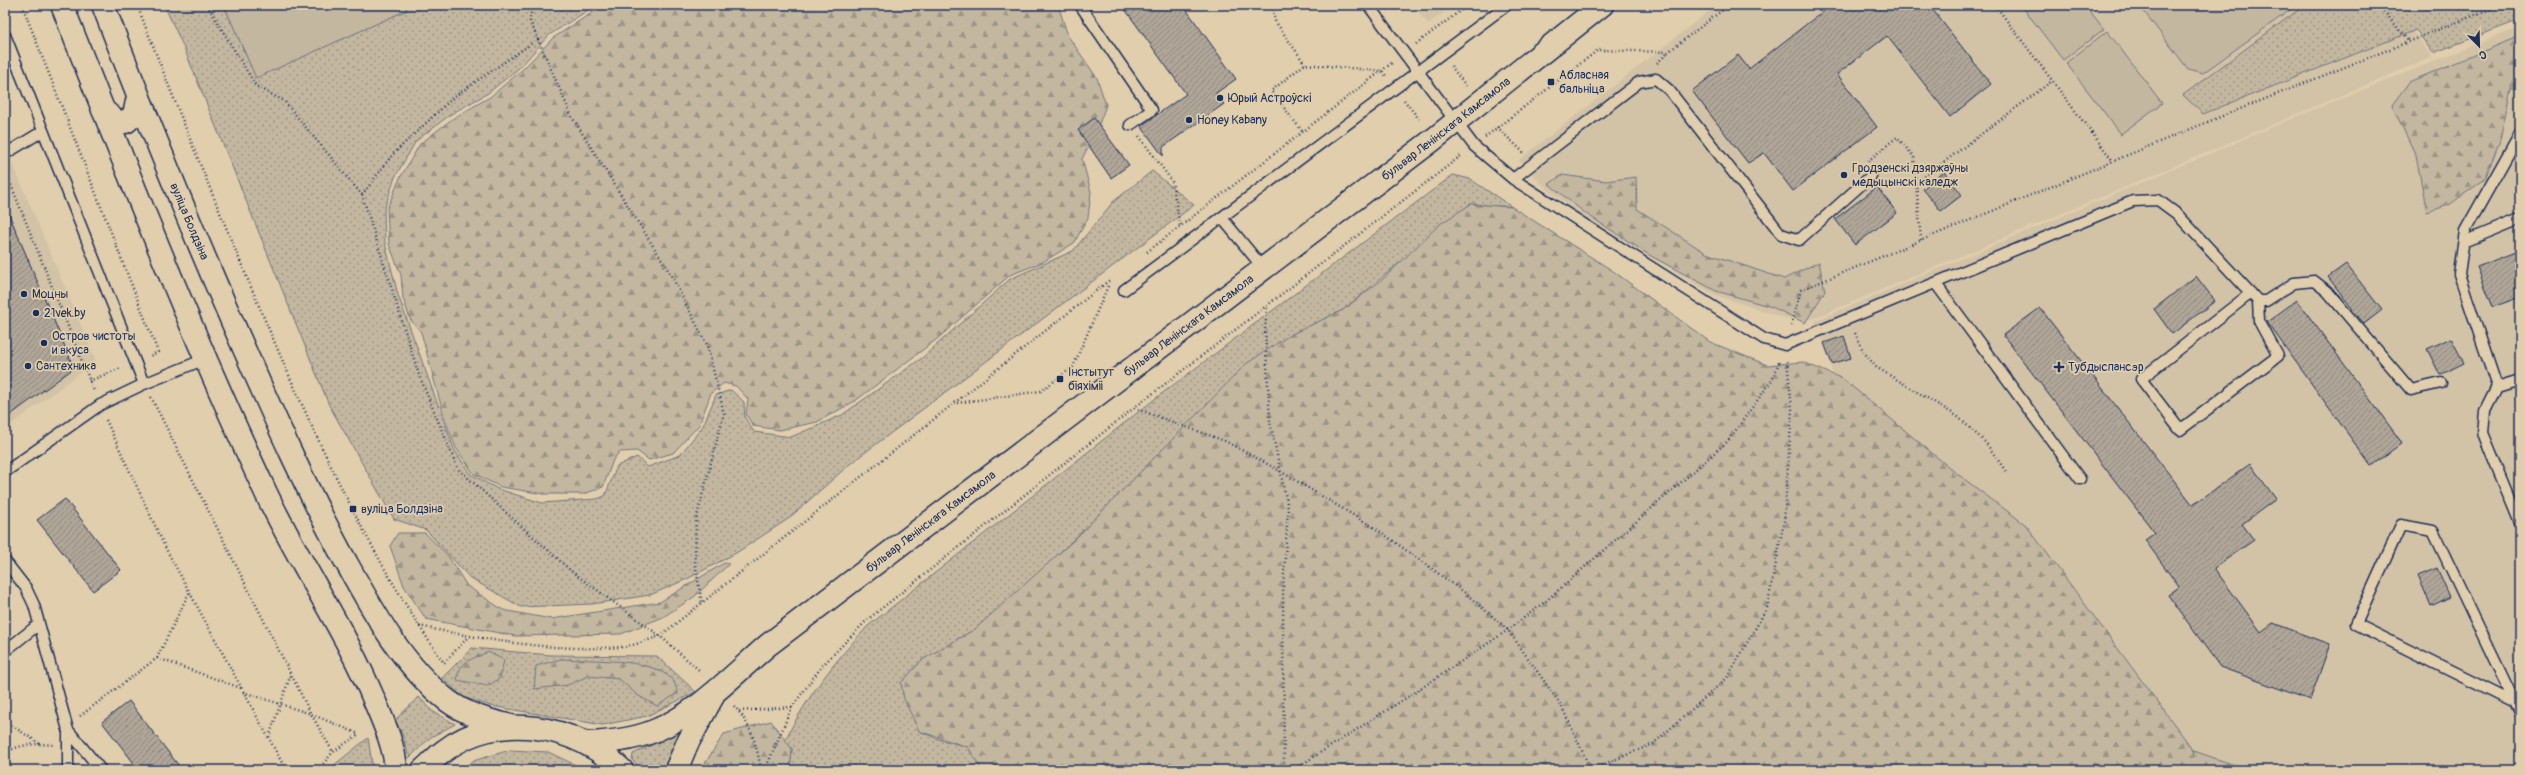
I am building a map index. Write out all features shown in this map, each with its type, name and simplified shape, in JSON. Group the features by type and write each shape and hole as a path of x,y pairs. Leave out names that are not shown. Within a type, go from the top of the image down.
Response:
{"main road":[{"path":"62,5 160,254 205,359 268,496 358,661 381,716 396,770"},
{"name":"вуліца Болдзіна","path":"103,5 138,97 213,280 298,470 381,623 404,655 448,700 470,715 511,726"},
{"name":"бульвар Ленінскага Камсамола","path":"588,743 619,741 654,731 682,717 780,636 1264,269 1455,122 1602,5"},
{"path":"103,110 116,121 126,122 134,114 138,97"},
{"name":"бульвар Ленінскага Камсамола","path":"676,770 687,744 717,688"},
{"path":"424,770 444,751 476,734 511,726 550,729 588,743 622,770"}],"lane":[{"path":"1080,5 1152,110 1130,125"},
{"path":"1368,5 1474,146 1513,178 1764,338 1786,345 2133,201 2158,200 2178,214 2254,297 2266,301 2294,283 2314,281 2327,290 2411,390 2441,383"},
{"path":"1124,290 1507,5"},
{"path":"5,34 134,363 144,384"},
{"path":"1513,178 1639,82 1656,79 1669,90 1781,234 1799,240 1871,176"},
{"path":"5,154 43,131"},
{"path":"2520,133 2465,231 2459,274 2497,387 2485,411 2483,433 2520,523"},
{"path":"1222,218 1264,269"},
{"path":"2464,242 2520,219"},
{"path":"1936,284 2080,479"},
{"path":"2254,297 2259,320 2278,356 2180,430 2141,379 2254,297"},
{"path":"7,467 100,405 144,384 205,359"},
{"path":"2497,387 2520,380"},
{"path":"2515,703 2356,624 2401,525 2433,531 2520,713"},
{"path":"5,561 26,588 39,624 68,728 68,770"},
{"path":"5,651 39,624"},
{"path":"68,728 101,770"}],"path":[{"path":"22,5 158,352 90,381"},
{"path":"137,5 228,236 291,380 390,582 444,663 468,636"},
{"path":"207,5 256,86 284,101 362,195 419,375 458,469 571,571 660,636 699,670"},
{"path":"532,5 530,21 572,117 670,273 707,345 724,413 696,520 695,564 702,603"},
{"path":"1272,5 1275,21 1305,64"},
{"path":"1145,253 1468,5"},
{"path":"765,770 792,707 822,666 867,620 1134,408 1267,308 1497,127 1598,50 1668,52 1729,5"},
{"path":"1995,5 2113,161"},
{"path":"2379,5 2409,42"},
{"path":"1293,770 1508,630 1546,601 1728,441 1772,380 1786,345 1801,290 2113,161 2500,5"},
{"path":"362,195 393,154 455,96 538,39"},
{"path":"1302,131 1271,91 1305,64 1382,71"},
{"path":"1916,183 2052,80"},
{"path":"1130,125 1172,181 1180,226"},
{"path":"1497,127 1533,163"},
{"path":"1871,176 1861,166 1897,137 1914,157 1921,240"},
{"path":"5,170 100,405 165,547 286,770"},
{"path":"419,626 468,636 546,646 623,647 660,636 956,404 1116,275"},
{"path":"956,404 1041,391 1073,367 1110,280"},
{"path":"1267,308 1265,329 1270,421 1288,508 1283,590 1284,770"},
{"path":"1850,319 1863,351 1876,367 1956,416 1986,442 2007,473"},
{"path":"1134,408 1225,441 1280,471 1378,530 1464,592 1508,630 1561,704 1591,770 1653,744 1727,678 1767,608 1785,507 1792,408 1786,345"},
{"path":"144,384 311,714 333,752"},
{"path":"68,728 157,658 189,593"},
{"path":"157,658 241,688"},
{"path":"268,738 291,674"},
{"path":"243,692 311,714 359,734 333,752 318,770"},
{"path":"734,706 751,730 756,745 761,770"},
{"path":"739,712 792,707"},
{"path":"5,721 40,744"},
{"path":"5,753 21,746 40,744 68,746"}],"shaded area":[{"path":"1413,5 1453,5 1428,24"},
{"name":"Гродзенскі дзяржаўны медыцынскі каледж","path":"1717,5 2393,5 2432,57 1812,319 1791,320 1713,294 1582,215 1547,189 1519,160"},
{"path":"2520,27 2520,770 2040,770 1840,395 1824,343 1815,321 2308,112"},
{"path":"5,146 96,361 5,429"}],"green space":[{"path":"164,5 224,5 256,77 407,10 405,5 596,5 549,35 520,67 488,93 451,114 416,141 395,177 384,210 385,243 398,295 454,449 470,474 498,489 542,503 597,499 605,496 617,466 637,457 648,467 680,455 703,426 716,395 731,390 744,402 745,418 754,432 791,437 842,415 922,358 1010,279 1073,251 1113,202 1152,171 1194,205 851,463 788,519 736,553 687,579 650,595 592,604 521,607 470,578 426,530 394,519 329,405 184,48"},
{"path":"224,5 405,5 407,10 256,78"},
{"path":"604,5 1058,5 1068,36 1097,78 1106,105 1096,132 1082,159 1091,192 1088,218 1074,243 1043,262 1010,275 937,339 855,401 817,422 780,430 753,426 746,414 748,399 736,386 724,383 711,393 699,425 673,453 649,460 637,451 619,452 613,460 603,487 584,494 544,494 501,487 474,474 456,448 445,420 421,332 410,319 403,298 401,275 389,244 387,209 400,178 420,144 452,119 490,97 522,70 553,38"},
{"path":"2021,5 2085,5 2104,29 2063,60"},
{"path":"2139,5 2297,5 2203,73 2188,69"},
{"path":"2305,5 2520,5 2520,20 2433,53 2416,30 2203,114 2183,95"},
{"path":"2107,31 2162,103 2121,134 2066,63"},
{"path":"2520,36 2520,89 2511,88 2500,140 2485,179 2449,205 2427,212 2416,156 2392,105 2409,82"},
{"path":"1453,175 1470,179 1512,207 1470,204 1343,310 1290,335 1015,595 975,629 922,660 901,683 919,731 938,739 968,747 982,770 790,770 792,749 785,740 803,708 822,680 868,626 1156,398"},
{"path":"1562,175 1606,181 1636,177 1637,209 1706,253 1784,279 1819,262 1825,291 1805,323 1772,307 1716,291 1651,256 1585,213 1549,184"},
{"path":"1471,204 1512,207 1613,271 1710,342 1767,365 1803,362 1843,379 1956,473 2026,525 2194,751 2249,770 982,770 968,747 919,731 904,699 901,683 922,660 975,629 1074,540 1246,364 1290,335 1343,310 1383,279 1440,224"},
{"path":"398,533 425,533 448,556 467,586 503,610 551,619 660,602 724,563 729,564 694,597 663,617 621,634 515,636 426,619 404,586 390,546"},
{"path":"472,648 550,655 657,656 696,692 647,716 603,725 491,706 463,697 442,678"},
{"path":"488,652 504,660 500,678 488,686 457,680 460,669 463,665"},
{"path":"561,659 603,660 649,667 662,672 672,679 678,693 657,706 637,695 619,679 588,676 568,685 534,689 536,666"},
{"path":"419,697 432,711 455,724 431,737 409,758 403,736 395,720"},
{"path":"771,721 792,749 790,770 704,770 704,765 724,734"},
{"path":"681,731 687,734 670,770 641,770 632,760 633,754"},
{"path":"368,738 373,770 328,770"},
{"path":"510,750 548,752 586,770 459,770 473,761"}],"building":[{"path":"1122,5 1183,5 1236,79 1216,93 1224,104 1163,147 1163,156 1141,126 1186,94"},
{"path":"1831,5 1929,5 1991,84 1950,117 1887,36 1837,74 1877,127 1793,191 1764,153 1748,163 1692,91 1738,55 1749,69"},
{"path":"1094,118 1129,165 1111,178 1078,130"},
{"path":"1944,172 1962,195 1941,211 1923,189"},
{"path":"1877,187 1897,213 1855,245 1835,219"},
{"path":"5,205 74,368 5,419"},
{"path":"2520,250 2520,297 2493,307 2477,267"},
{"path":"2346,264 2382,310 2364,324 2328,277"},
{"path":"2196,276 2215,301 2172,334 2154,309"},
{"path":"2297,300 2402,443 2371,466 2267,322"},
{"path":"2040,308 2193,505 2250,464 2276,499 2242,524 2254,540 2214,568 2261,632 2273,623 2330,644 2310,700 2220,667 2168,595 2179,587 2145,540 2155,533 2003,335"},
{"path":"1844,336 1851,358 1832,364 1824,343"},
{"path":"2451,338 2464,363 2440,375 2427,349"},
{"path":"65,499 121,570 93,591 37,520"},
{"path":"2437,568 2450,597 2431,606 2418,576"},
{"path":"129,701 182,770 139,770 102,722"}],"place":[{"name":"Абласная бальніца","path":"1551,82"},
{"name":"Юрый Астроўскі","path":"1220,98"},
{"name":"Honey Kabany","path":"1189,120"},
{"name":"Гродзенскі дзяржаўны медыцынскі каледж","path":"1844,175"},
{"name":"Моцны","path":"24,294"},
{"name":"21vek.by","path":"36,313"},
{"name":"Остров чистоты и вкуса","path":"44,343"},
{"name":"Сантехника","path":"28,366"},
{"name":"Тубдыспансэр","path":"2059,367"},
{"name":"Інстытут біяхіміі","path":"1060,379"},
{"name":"вуліца Болдзіна","path":"353,509"}]}
